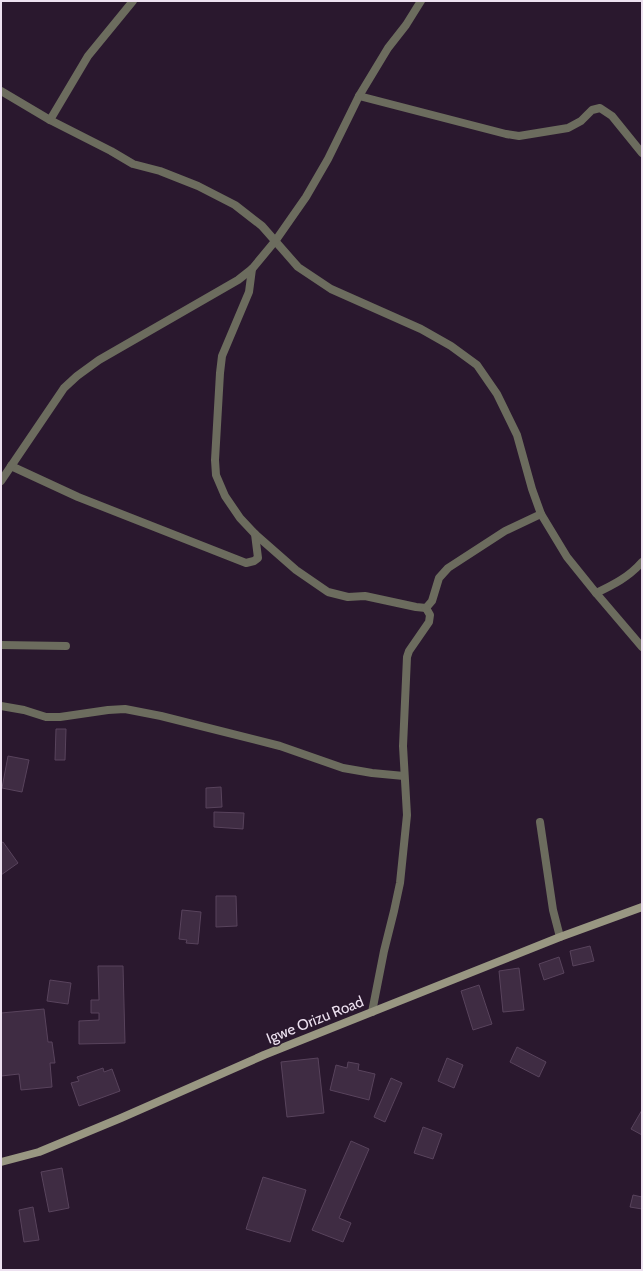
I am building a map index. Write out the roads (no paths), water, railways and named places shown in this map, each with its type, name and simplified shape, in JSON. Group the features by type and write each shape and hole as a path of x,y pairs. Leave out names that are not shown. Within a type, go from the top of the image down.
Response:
{"main road":[{"name":"Igwe Orizu Road","path":"1,1162 39,1152 121,1118 264,1055 560,937 642,907"}],"street":[{"path":"50,120 88,56 133,1"},
{"path":"2,475 11,466 64,388 77,376 99,360 238,280 252,269 276,240 306,197 359,96 388,48 406,25 420,1"},
{"path":"1,91 50,120 134,164 198,186 235,205 262,226 276,240 298,267 331,289 421,329 451,346 477,365 497,394 517,435 532,489 541,514 567,557 642,646"},
{"path":"359,96 506,134 519,136 568,128 581,121 592,110 600,108 612,116 642,153"},
{"path":"252,269 249,292 222,356 215,460 216,475 225,496 240,518 255,534 296,570 328,592 348,597 365,596 426,608"},
{"path":"11,466 78,497 246,563 254,561 258,558 255,534"},
{"path":"426,608 432,600 439,578 448,568 505,531 541,514"},
{"path":"596,593 617,583 635,570 642,562"},
{"path":"372,1012 384,951 400,883 407,815 403,746 408,657 409,651 429,622 430,615 426,608"},
{"path":"1,645 66,646"},
{"path":"1,706 24,710 46,717 60,717 126,709 161,716 280,746 343,768 404,776"},
{"path":"540,822 553,910 560,937"}]}
